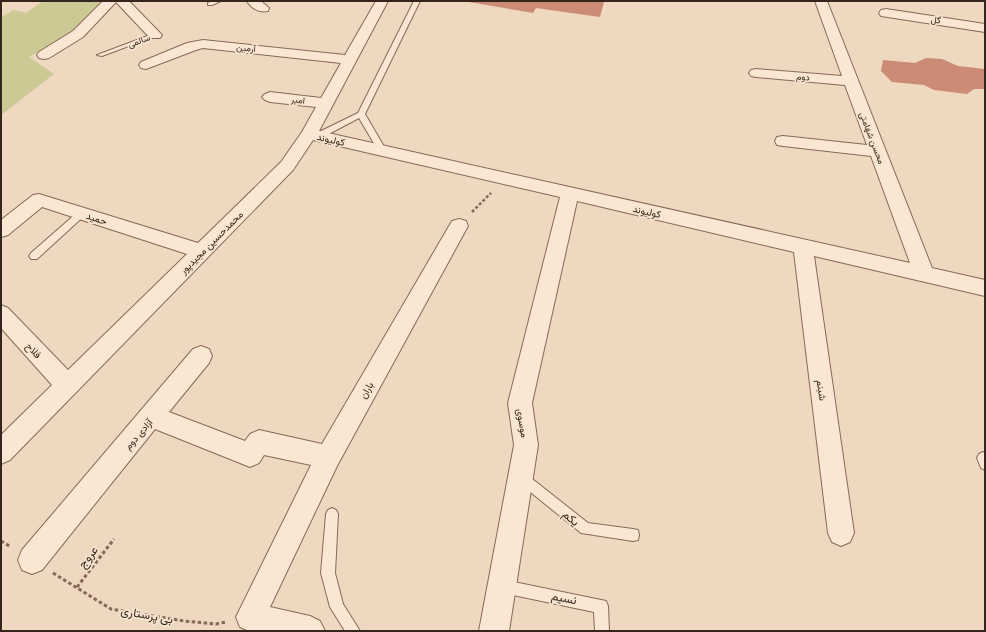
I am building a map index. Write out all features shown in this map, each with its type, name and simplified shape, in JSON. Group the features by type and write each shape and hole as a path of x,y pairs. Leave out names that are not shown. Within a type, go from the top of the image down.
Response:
{"street":[{"path":"44,55 78,34 110,1"},
{"name":"سالمی","path":"122,1 155,35"},
{"name":"محمدحسین مجیدپور","path":"1,452 287,166 314,135 326,103 382,1"},
{"name":"محسن شهامتی","path":"821,1 876,151 924,274"},
{"name":"گل","path":"886,13 985,28"},
{"name":"آرمین","path":"146,65 192,46 203,44 350,60"},
{"name":"دوم","path":"756,73 850,81"},
{"name":"امیر","path":"270,97 326,103"},
{"name":"کولیوند","path":"314,135 985,288"},
{"path":"783,141 876,151"},
{"name":"موسوی","path":"494,631 526,445 520,403 570,193"},
{"name":"حمید","path":"1,230 38,200 202,251"},
{"name":"باران","path":"250,617 328,457 459,226"},
{"name":"شبنم","path":"803,246 841,533"},
{"name":"فلاح","path":"1,314 68,386"},
{"path":"152,417 201,356"},
{"name":"آزادی دوم","path":"32,560 152,417 250,455 260,442 328,457"},
{"path":"250,617 310,631"}],"lane":[{"path":"210,4 218,1"},
{"path":"314,135 361,114 417,1"},
{"name":"سالمی","path":"100,55 155,35"},
{"path":"361,114 382,150"},
{"path":"34,256 82,213"},
{"name":"یکم","path":"520,477 585,529 633,535"},
{"path":"332,514 328,573 337,607 353,631"},
{"name":"نسیم","path":"502,586 601,606 602,631"}],"path":[{"path":"459,226 506,179"},
{"name":"عروج","path":"77,587 114,538"},
{"name":"بی پرستاری","path":"1,541 111,609 162,618 216,624 250,617"}],"shaded area":[{"path":"43,1 102,1 64,38 29,57 54,74 1,115 1,17 14,10 26,13"}],"building":[{"path":"463,1 604,2 600,17 536,8 533,13"},
{"path":"926,58 942,59 958,66 985,69 985,89 974,89 967,94 934,90 924,85 892,82 881,71 883,60 915,63"}]}
